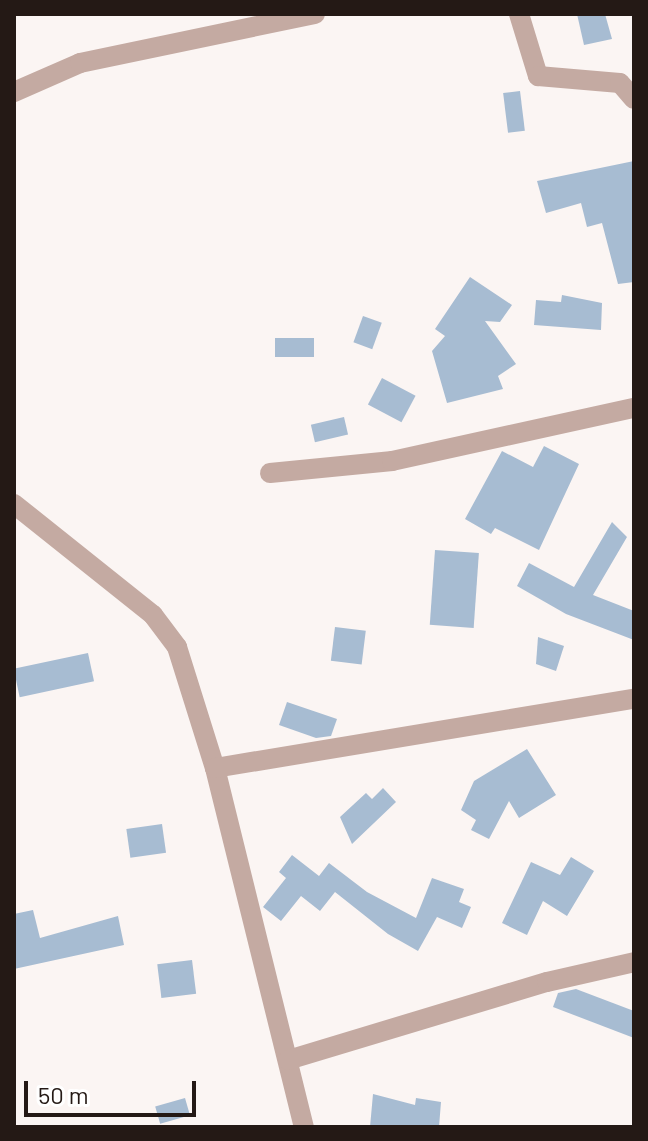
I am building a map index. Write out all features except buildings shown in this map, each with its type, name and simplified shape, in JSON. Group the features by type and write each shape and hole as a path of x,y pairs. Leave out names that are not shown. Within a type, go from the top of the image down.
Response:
{"street":[{"path":"14,92 80,63 315,14"},
{"path":"519,14 538,76 620,83 634,99"},
{"path":"270,473 407,458 634,408"},
{"path":"14,504 153,615 177,647 215,768 304,1127"},
{"path":"215,768 634,699"},
{"path":"288,1060 547,982 634,962"}]}
